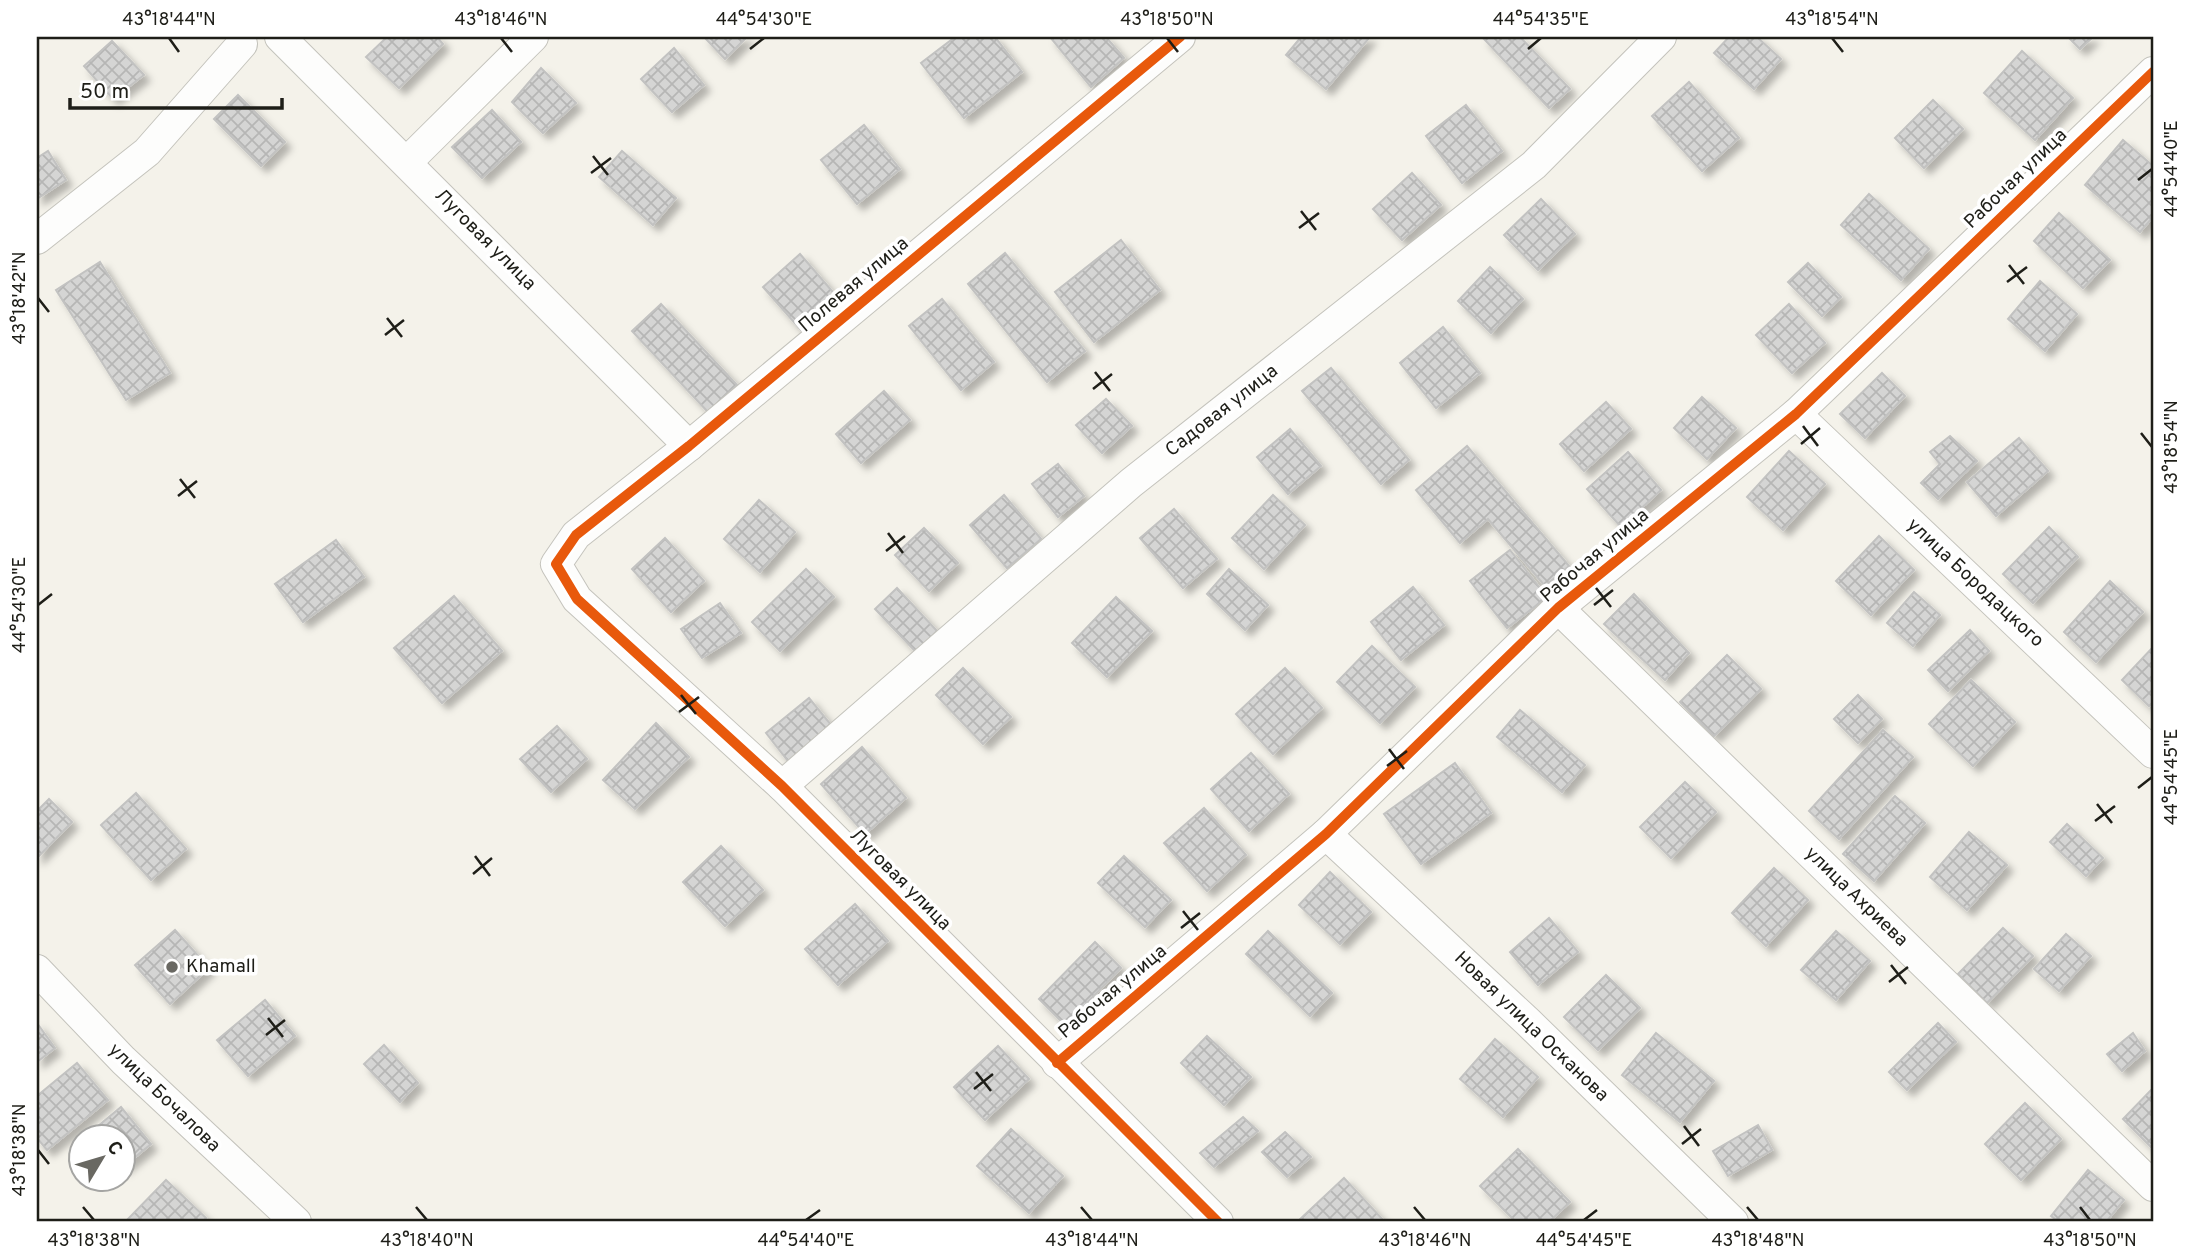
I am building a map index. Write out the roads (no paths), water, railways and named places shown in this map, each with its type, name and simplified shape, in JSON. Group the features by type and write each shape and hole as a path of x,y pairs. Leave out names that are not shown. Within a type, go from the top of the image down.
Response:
{"street":[{"path":"37,239 147,152 240,40 273,37"},
{"name":"Луговая улица","path":"280,37 689,446"},
{"path":"407,162 533,37"},
{"name":"Полевая улица","path":"556,564 576,535 689,446 1180,37"},
{"name":"Садовая улица","path":"782,786 1131,483 1534,165 1661,37"},
{"name":"Рабочая улица","path":"1056,1063 1326,834 1558,608 1796,414 2153,72"},
{"name":"улица Бородацкого","path":"1796,414 2153,752"},
{"name":"Луговая улица","path":"556,564 577,599 782,786 1056,1063 1218,1222"},
{"name":"улица Ахриева","path":"1558,608 2153,1186"},
{"name":"Новая улица Осканова","path":"1326,834 1528,1022 1733,1222"},
{"name":"улица Бочалова","path":"37,970 123,1060 296,1222"}],"place":[{"name":"Khamall","path":"172,967"}]}
